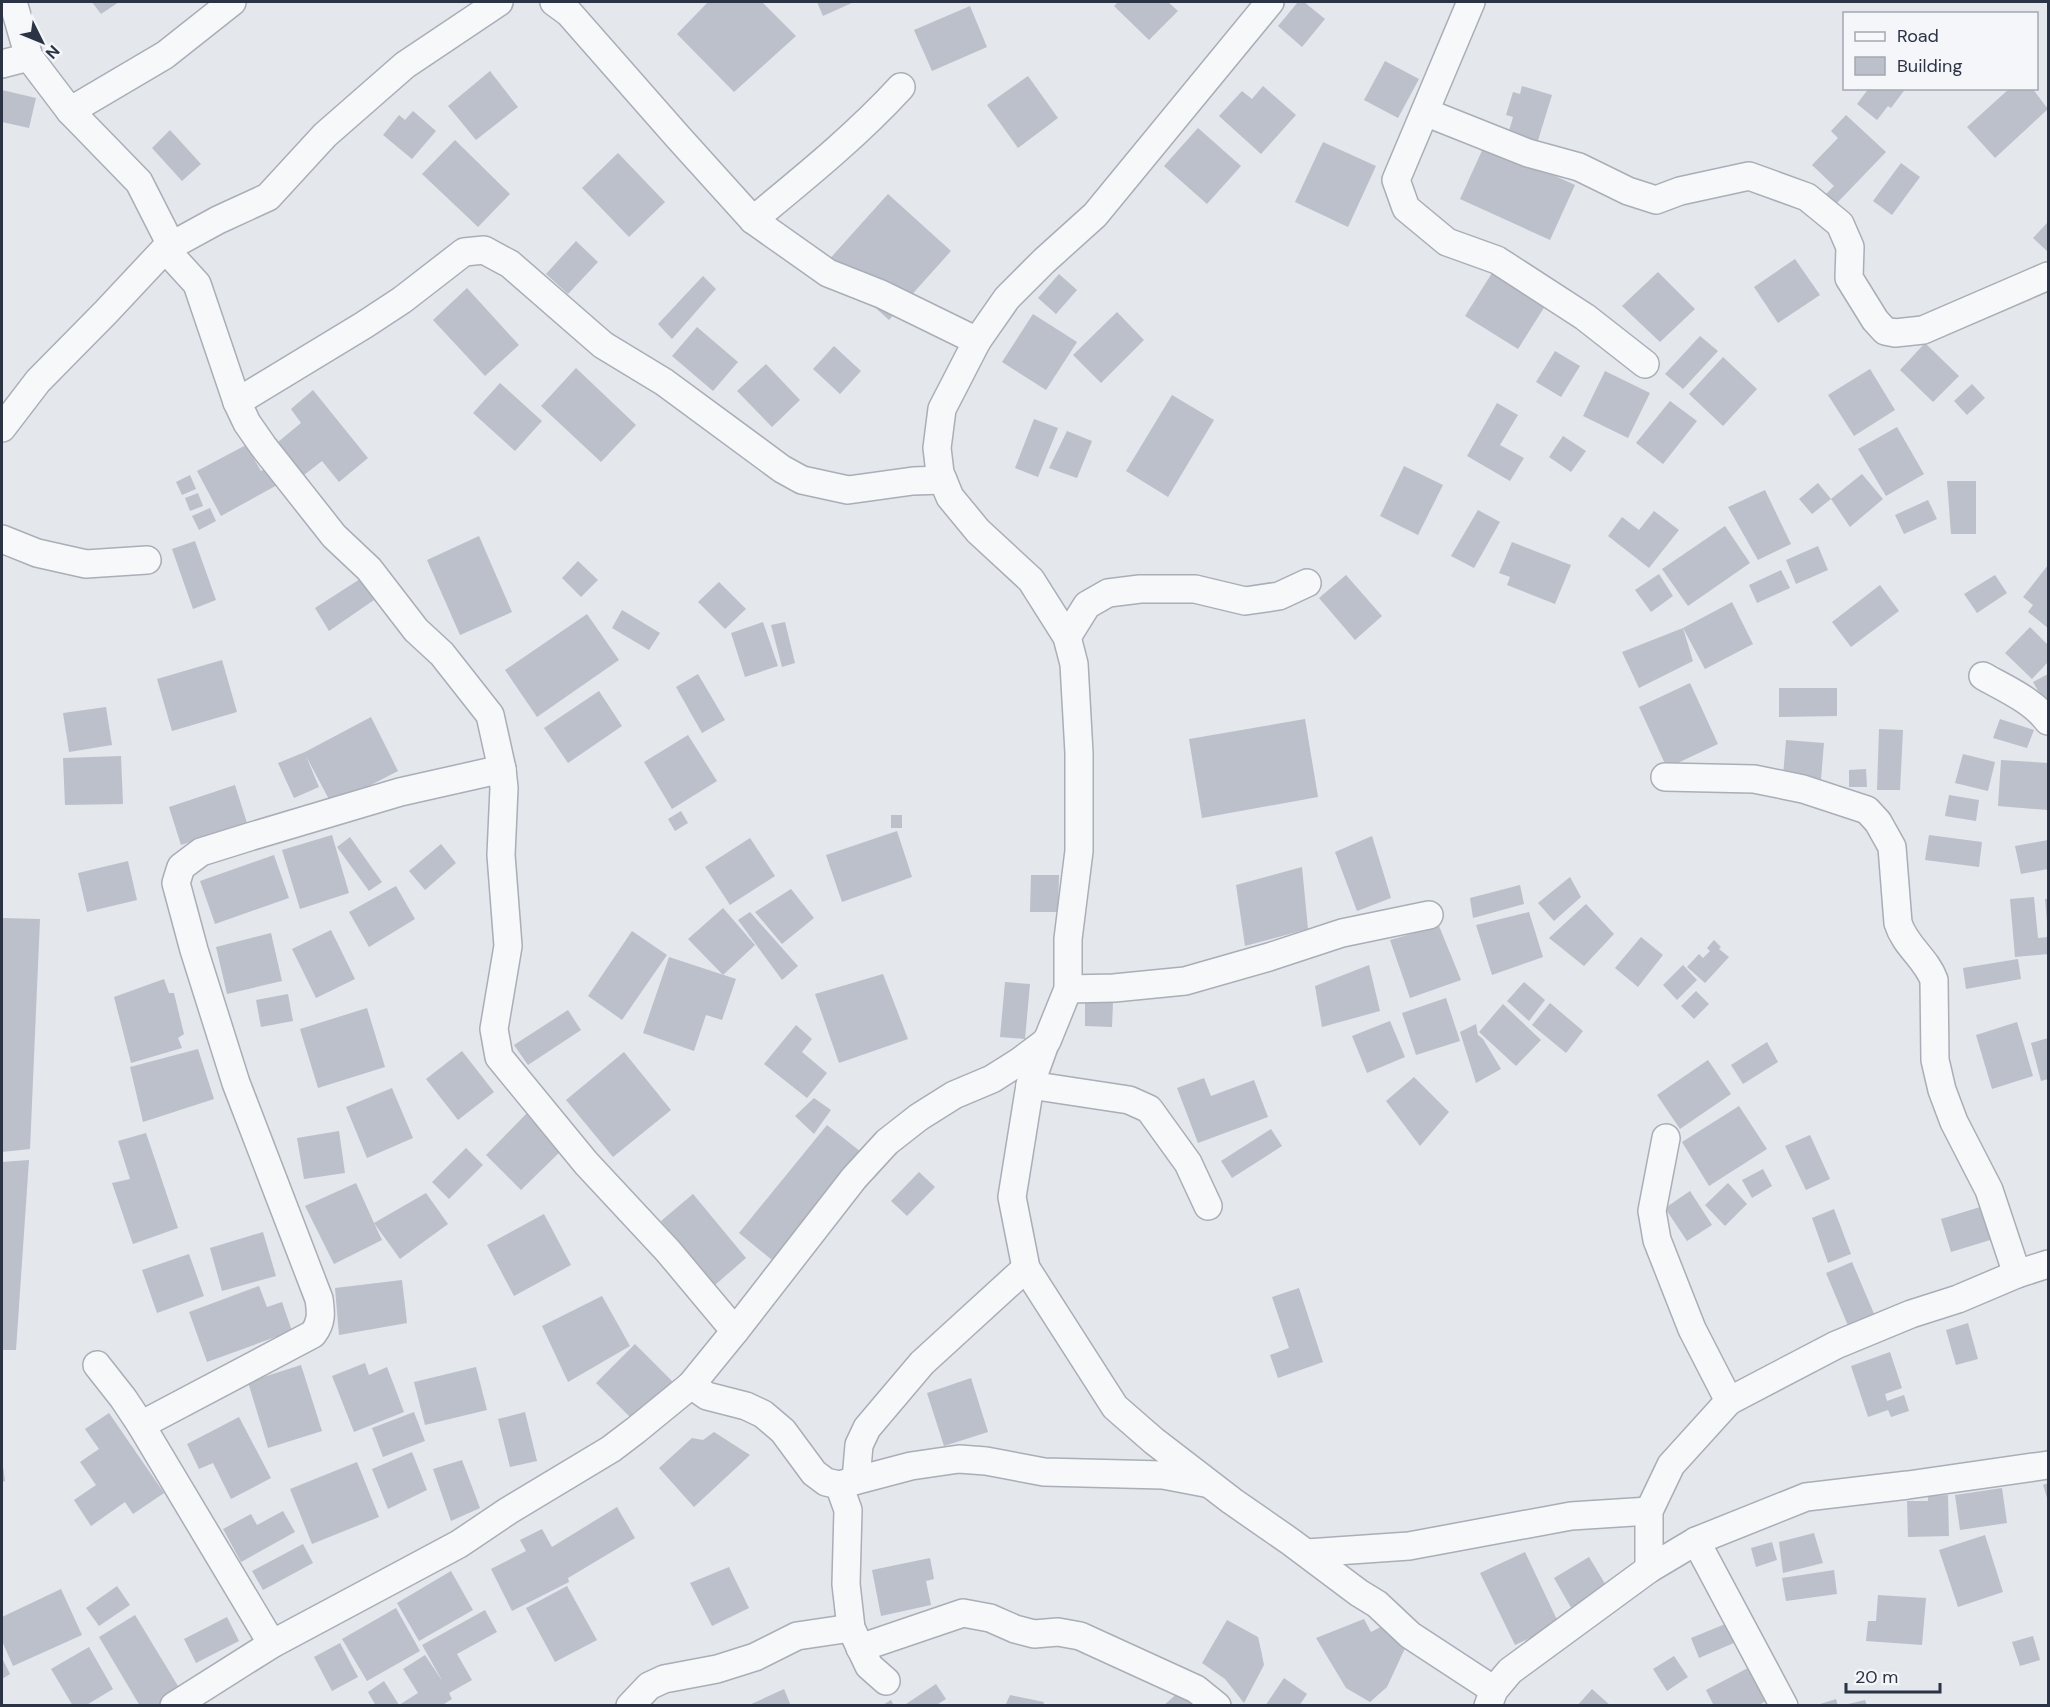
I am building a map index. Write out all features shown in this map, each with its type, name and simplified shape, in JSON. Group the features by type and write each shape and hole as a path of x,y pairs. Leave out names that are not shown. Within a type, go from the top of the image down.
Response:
{"street":[{"path":"13,2 28,57 70,111 139,182 168,247 197,284 237,402 247,423 334,536 369,569 416,630 442,654 490,715 504,788 501,855 508,946 494,1029 499,1057 586,1163 668,1251 735,1331"},
{"path":"70,111 165,55 232,2"},
{"path":"2,428 38,381 168,247 267,197 325,135 405,65 499,2"},
{"path":"554,2 570,13 586,34 753,220 828,273 881,294 977,341"},
{"path":"584,2 586,34"},
{"path":"1270,2 1095,215 1007,298 977,341 942,409 937,448 940,473 950,497 978,531 1031,580 1067,637 1075,671 1079,753 1079,851 1068,939 1068,989 1030,1085 1012,1197 1026,1268 1115,1407 1154,1441 1210,1484 1377,1604 1410,1635 1491,1698 1510,1671 1649,1569 1696,1541 1806,1497 2049,1465"},
{"path":"1471,2 1396,180 1406,208 1447,242 1497,260 1585,317 1645,364"},
{"path":"2,64 28,57"},
{"path":"753,220 873,118 901,87"},
{"path":"1425,112 1528,153 1579,167 1628,191 1656,200 1680,190 1749,176 1807,196 1840,224 1850,247 1849,278 1875,320 1885,331 1895,333 1923,330 2049,276"},
{"path":"237,402 364,326 464,252 484,250 510,264 603,345 664,382 782,469 802,480 848,490 913,481 943,480"},
{"path":"2,539 37,553 86,564 147,560"},
{"path":"1067,637 1087,605 1108,593 1140,589 1195,589 1245,601 1280,596 1307,583"},
{"path":"1983,676 2020,697 2049,721"},
{"path":"141,1425 313,1334 319,1326 321,1317 319,1299 236,1083 204,983 176,883 181,867 201,852 400,792 502,769"},
{"path":"1665,777 1754,779 1803,789 1867,810 1878,822 1892,847 1898,923 1901,933 1931,970 1934,980 1935,1060 1942,1090 1959,1132 1989,1190 2017,1274"},
{"path":"1068,989 1114,988 1185,981 1342,933 1430,915"},
{"path":"174,1706 272,1644 459,1544 508,1511 611,1449 691,1385 854,1178 887,1142 919,1117 954,1095 992,1079 1047,1041"},
{"path":"1030,1085 1129,1100 1149,1109 1188,1163 1208,1206"},
{"path":"1666,1138 1652,1211 1657,1240 1692,1329 1729,1401"},
{"path":"1649,1569 1649,1511 1671,1465 1729,1401 1836,1345 1911,1314 1958,1299 2017,1274 2049,1264"},
{"path":"886,1681 869,1666 856,1638 846,1584 848,1483 859,1445 867,1428 922,1363 1026,1268"},
{"path":"97,1365 141,1425 272,1644"},
{"path":"691,1385 707,1396 746,1406 764,1414 783,1431 814,1473 826,1482 848,1483 911,1466 959,1459 986,1461 1044,1472 1163,1475 1210,1484"},
{"path":"1307,1553 1409,1546 1571,1516 1649,1511"},
{"path":"1696,1541 1784,1706"},
{"path":"630,1706 649,1686 664,1679 717,1669 745,1660 796,1636 856,1638 963,1613 990,1618 1034,1634 1058,1632 1080,1636 1196,1689 1217,1706"}],"building":[{"path":"92,2 119,2 101,14"},
{"path":"708,2 762,2 796,36 734,92 677,34"},
{"path":"817,2 854,2 823,16"},
{"path":"1118,2 1168,2 1178,11 1149,40 1114,6"},
{"path":"1298,2 1304,2 1325,19 1302,47 1278,26"},
{"path":"970,6 987,47 932,71 914,30"},
{"path":"1385,61 1419,79 1398,118 1364,100"},
{"path":"490,71 518,107 476,140 448,106"},
{"path":"1028,76 1058,118 1018,148 987,105"},
{"path":"1263,86 1296,115 1261,154 1219,116 1242,91 1252,99"},
{"path":"1522,86 1552,95 1536,147 1507,138 1513,117 1506,115 1513,92 1520,94"},
{"path":"2,90 36,98 29,128 2,122"},
{"path":"1868,90 1904,90 1891,108 1888,106 1877,120 1857,104"},
{"path":"2008,90 2034,90 2048,109 1995,158 1967,127"},
{"path":"413,111 436,131 412,159 383,135 399,115 405,120"},
{"path":"1846,115 1886,152 1836,204 1826,194 1834,186 1812,165 1838,138 1831,131"},
{"path":"1198,128 1241,166 1207,204 1164,166"},
{"path":"170,130 201,164 182,181 152,148"},
{"path":"455,140 510,194 478,227 422,174"},
{"path":"1323,142 1376,166 1348,227 1295,202"},
{"path":"1485,144 1575,185 1550,240 1460,199"},
{"path":"618,153 665,202 629,237 582,188"},
{"path":"1901,163 1920,177 1892,215 1873,201"},
{"path":"888,194 951,251 889,320 826,263"},
{"path":"2048,224 2048,252 2033,238"},
{"path":"576,241 598,262 568,294 546,274"},
{"path":"1795,259 1820,295 1778,323 1754,287"},
{"path":"1658,272 1695,309 1660,342 1622,306"},
{"path":"1492,273 1545,306 1518,349 1465,316"},
{"path":"1059,274 1077,290 1056,314 1038,298"},
{"path":"703,276 716,289 672,339 658,324"},
{"path":"467,288 519,345 485,376 433,320"},
{"path":"1117,312 1144,340 1101,383 1073,355"},
{"path":"1033,314 1077,342 1046,390 1002,362"},
{"path":"697,327 738,362 713,391 672,356"},
{"path":"1700,336 1718,351 1683,389 1665,374"},
{"path":"1925,343 1959,376 1933,402 1900,370"},
{"path":"834,346 861,371 840,394 813,369"},
{"path":"1555,351 1580,366 1561,397 1536,382"},
{"path":"1723,357 1757,389 1723,426 1689,394"},
{"path":"766,364 800,400 772,427 737,391"},
{"path":"576,368 636,425 601,462 541,406"},
{"path":"1870,369 1895,410 1854,436 1828,395"},
{"path":"1605,371 1650,393 1628,438 1583,416"},
{"path":"500,383 542,421 515,451 473,413"},
{"path":"1972,384 1985,398 1967,415 1954,401"},
{"path":"313,390 368,458 339,482 322,461 304,475 278,442 301,423 291,409"},
{"path":"1172,395 1214,420 1168,497 1126,471"},
{"path":"1670,401 1697,421 1663,464 1636,443"},
{"path":"1497,403 1518,415 1500,445 1524,458 1510,481 1467,456"},
{"path":"1034,419 1058,428 1038,477 1015,468"},
{"path":"1897,427 1924,474 1886,496 1858,449"},
{"path":"1067,431 1092,441 1077,478 1049,468"},
{"path":"1563,436 1586,451 1571,472 1549,457"},
{"path":"246,445 261,471 269,467 279,484 221,516 197,471"},
{"path":"1404,466 1443,485 1418,535 1380,516"},
{"path":"1862,474 1883,499 1850,527 1831,499"},
{"path":"190,475 196,489 182,495 176,482"},
{"path":"1947,481 1976,481 1976,534 1951,534"},
{"path":"1818,483 1831,499 1812,514 1799,499"},
{"path":"1765,490 1791,544 1758,560 1728,507"},
{"path":"198,493 203,506 190,511 185,498"},
{"path":"1928,500 1937,519 1904,534 1895,515"},
{"path":"210,508 216,521 199,530 192,516"},
{"path":"1478,510 1500,522 1474,568 1451,556"},
{"path":"1654,511 1679,530 1649,568 1608,536 1622,517 1639,530"},
{"path":"1725,526 1750,563 1688,606 1662,569"},
{"path":"479,536 512,612 460,635 427,560"},
{"path":"195,541 216,600 193,609 172,549"},
{"path":"1512,542 1571,565 1555,604 1507,585 1510,577 1499,573"},
{"path":"1818,546 1828,570 1796,584 1786,560"},
{"path":"578,561 598,580 581,597 562,578"},
{"path":"2048,565 2048,628 2028,612 2033,605 2023,597"},
{"path":"1781,570 1790,588 1757,603 1749,585"},
{"path":"1659,574 1673,596 1651,612 1635,590"},
{"path":"1346,575 1382,616 1355,640 1319,598"},
{"path":"1995,575 2007,593 1977,613 1964,594"},
{"path":"360,579 374,600 329,631 315,608"},
{"path":"719,582 746,609 725,629 698,602"},
{"path":"1880,585 1899,611 1851,647 1832,622"},
{"path":"1732,602 1753,644 1705,669 1683,628"},
{"path":"622,610 660,633 649,650 612,628"},
{"path":"587,614 619,660 537,717 505,670"},
{"path":"763,622 778,666 745,677 731,633"},
{"path":"785,622 795,663 782,667 771,625"},
{"path":"2030,627 2048,645 2048,662 2032,679 2005,653"},
{"path":"1683,628 1693,661 1639,688 1622,652"},
{"path":"222,660 237,712 172,731 157,679"},
{"path":"698,674 725,720 702,733 676,687"},
{"path":"2048,674 2048,706 2047,707 2033,682"},
{"path":"1690,683 1718,744 1667,768 1639,707"},
{"path":"1779,688 1837,688 1837,716 1779,717"},
{"path":"599,691 622,726 568,763 544,728"},
{"path":"106,707 112,745 69,752 63,713"},
{"path":"371,717 398,771 332,805 306,756 319,787 294,798 278,763 305,752"},
{"path":"1305,719 1318,797 1202,818 1189,739"},
{"path":"2000,719 2034,730 2027,748 1993,738"},
{"path":"1879,729 1903,730 1900,790 1877,790"},
{"path":"688,735 717,781 672,809 644,762"},
{"path":"1786,740 1824,743 1821,779 1783,776"},
{"path":"1963,754 1995,762 1988,791 1955,783"},
{"path":"121,756 123,804 65,805 63,758"},
{"path":"2001,760 2048,763 2048,810 1998,806"},
{"path":"1866,769 1867,787 1849,787 1849,770"},
{"path":"235,785 247,823 181,845 169,807"},
{"path":"1949,795 1979,800 1976,821 1945,816"},
{"path":"681,811 688,823 675,831 668,819"},
{"path":"891,815 902,815 902,828 891,828"},
{"path":"897,831 912,877 842,902 826,855"},
{"path":"332,835 349,893 300,909 282,850"},
{"path":"1929,835 1982,842 1979,867 1925,860"},
{"path":"1372,836 1391,898 1357,911 1335,852"},
{"path":"350,837 382,882 369,891 337,847"},
{"path":"750,838 775,876 730,905 705,867"},
{"path":"2048,840 2048,869 2021,874 2015,846"},
{"path":"441,844 456,863 425,890 409,871"},
{"path":"274,855 289,898 215,924 200,881"},
{"path":"128,861 137,900 87,912 78,873"},
{"path":"1302,867 1308,929 1245,946 1236,885"},
{"path":"1031,875 1059,875 1058,912 1030,912"},
{"path":"1570,877 1581,897 1554,921 1538,903"},
{"path":"1520,885 1524,904 1473,918 1470,898"},
{"path":"396,886 415,919 369,947 349,912"},
{"path":"791,889 814,918 782,944 755,912"},
{"path":"2034,897 2038,938 2048,937 2048,954 2015,957 2010,899"},
{"path":"2045,899 2048,899 2048,922 2047,922"},
{"path":"1586,904 1614,934 1584,966 1549,938"},
{"path":"723,908 755,945 723,975 688,939"},
{"path":"750,912 798,966 782,980 738,920"},
{"path":"1529,912 1543,957 1492,975 1476,925"},
{"path":"2,918 40,919 30,1149 2,1152"},
{"path":"1439,926 1461,980 1410,998 1390,940"},
{"path":"331,930 355,979 316,998 292,949"},
{"path":"632,931 667,955 622,1020 588,996"},
{"path":"271,933 282,981 227,994 216,947"},
{"path":"1641,937 1663,955 1638,987 1615,968"},
{"path":"1714,940 1721,947 1719,949 1729,957 1705,983 1687,967 1699,954 1703,958 1710,951 1707,948"},
{"path":"669,957 736,979 722,1020 706,1015 694,1051 643,1033"},
{"path":"2018,959 2021,979 1966,989 1963,968"},
{"path":"1369,965 1380,1011 1322,1027 1315,986"},
{"path":"1683,965 1697,980 1677,1000 1663,985"},
{"path":"883,974 908,1039 839,1063 815,994"},
{"path":"164,979 169,993 174,993 184,1034 178,1038 182,1048 131,1063 114,997"},
{"path":"1005,982 1030,984 1025,1039 1000,1037"},
{"path":"1524,982 1545,1000 1529,1021 1507,1001"},
{"path":"1696,991 1709,1004 1694,1019 1681,1006"},
{"path":"288,994 293,1021 261,1027 256,1000"},
{"path":"1446,998 1460,1041 1416,1055 1402,1013"},
{"path":"1085,1002 1113,1002 1112,1027 1085,1026"},
{"path":"1550,1003 1583,1031 1566,1053 1532,1025"},
{"path":"1503,1004 1541,1040 1516,1066 1479,1032"},
{"path":"367,1008 385,1067 318,1088 300,1029"},
{"path":"568,1010 581,1030 528,1065 514,1045"},
{"path":"1390,1021 1405,1057 1367,1073 1352,1036"},
{"path":"2017,1022 2033,1076 1992,1089 1976,1035"},
{"path":"1476,1024 1478,1035 1483,1039 1501,1069 1476,1083 1460,1032"},
{"path":"796,1025 812,1039 802,1052 827,1073 807,1098 764,1064"},
{"path":"2048,1038 2048,1079 2041,1081 2031,1043"},
{"path":"1767,1042 1778,1062 1743,1084 1731,1065"},
{"path":"198,1049 214,1099 143,1122 130,1067"},
{"path":"462,1051 494,1092 458,1120 426,1079"},
{"path":"624,1052 671,1110 613,1157 566,1100"},
{"path":"1708,1060 1731,1094 1680,1129 1657,1095"},
{"path":"1414,1077 1449,1112 1420,1146 1386,1101"},
{"path":"1204,1078 1211,1096 1254,1080 1268,1117 1198,1143 1177,1088"},
{"path":"392,1088 413,1138 367,1158 346,1107"},
{"path":"814,1098 831,1110 814,1134 795,1116"},
{"path":"1739,1106 1767,1149 1709,1186 1682,1142"},
{"path":"528,1112 564,1148 521,1190 486,1155"},
{"path":"827,1125 861,1152 772,1260 739,1233"},
{"path":"1271,1129 1282,1146 1232,1178 1221,1161"},
{"path":"339,1131 345,1173 304,1179 297,1138"},
{"path":"146,1133 178,1228 133,1244 112,1183 130,1179 118,1141"},
{"path":"1810,1135 1830,1179 1806,1190 1785,1146"},
{"path":"466,1148 483,1165 449,1199 432,1182"},
{"path":"29,1160 16,1350 2,1350 2,1162"},
{"path":"1763,1169 1772,1186 1752,1198 1742,1180"},
{"path":"919,1172 935,1187 907,1216 891,1201"},
{"path":"356,1183 382,1240 334,1264 305,1206"},
{"path":"1728,1183 1747,1204 1725,1226 1705,1205"},
{"path":"1690,1191 1712,1225 1687,1241 1665,1208"},
{"path":"426,1193 448,1224 400,1259 374,1223"},
{"path":"693,1194 746,1258 715,1285 661,1221"},
{"path":"1990,1204 2000,1237 1951,1252 1941,1219"},
{"path":"1834,1209 1851,1254 1828,1263 1812,1218"},
{"path":"544,1214 571,1265 514,1296 487,1245"},
{"path":"263,1232 276,1276 222,1291 210,1248"},
{"path":"189,1254 204,1296 157,1313 142,1270"},
{"path":"1852,1262 1875,1316 1849,1328 1826,1273"},
{"path":"402,1280 407,1323 339,1335 335,1288"},
{"path":"259,1286 267,1307 282,1302 292,1331 207,1362 189,1312"},
{"path":"1299,1288 1323,1362 1278,1378 1270,1355 1289,1348 1272,1297"},
{"path":"602,1296 630,1346 568,1382 542,1326"},
{"path":"1968,1323 1978,1359 1956,1365 1946,1330"},
{"path":"635,1344 673,1382 634,1421 596,1383"},
{"path":"1890,1352 1902,1388 1885,1394 1887,1401 1904,1395 1909,1411 1891,1417 1888,1410 1868,1417 1851,1366"},
{"path":"365,1363 369,1375 387,1367 404,1412 354,1432 332,1376"},
{"path":"301,1365 322,1431 268,1448 248,1382"},
{"path":"476,1367 487,1410 425,1425 414,1382"},
{"path":"971,1378 988,1432 944,1446 927,1393"},
{"path":"414,1412 425,1441 383,1457 372,1428"},
{"path":"525,1412 537,1461 510,1467 498,1419"},
{"path":"109,1413 164,1493 133,1514 125,1502 91,1526 74,1500 96,1485 80,1462 99,1449 85,1429"},
{"path":"239,1417 271,1478 231,1499 213,1463 199,1469 187,1444"},
{"path":"714,1432 750,1455 694,1507 659,1468 692,1438 703,1440"},
{"path":"412,1452 427,1490 388,1509 372,1469"},
{"path":"462,1460 480,1508 451,1521 433,1469"},
{"path":"357,1462 379,1517 312,1544 290,1489"},
{"path":"2,1467 5,1481 2,1482"},
{"path":"2048,1483 2048,1501 2043,1485"},
{"path":"2002,1488 2007,1523 1960,1530 1955,1495"},
{"path":"1948,1495 1949,1536 1908,1537 1907,1501 1928,1501 1928,1496"},
{"path":"617,1507 635,1538 568,1578 569,1582 512,1611 491,1569 526,1551 520,1540 542,1529 552,1547"},
{"path":"283,1511 295,1532 241,1562 223,1529 251,1514 257,1525"},
{"path":"1814,1533 1823,1563 1783,1573 1779,1542"},
{"path":"1985,1535 2003,1592 1958,1607 1939,1550"},
{"path":"1772,1542 1777,1560 1756,1567 1751,1548"},
{"path":"303,1544 313,1563 263,1590 252,1571"},
{"path":"1525,1552 1559,1624 1515,1645 1480,1573"},
{"path":"1589,1557 1613,1597 1577,1618 1554,1578"},
{"path":"930,1558 934,1579 926,1581 931,1605 881,1616 872,1570"},
{"path":"729,1567 749,1608 712,1626 690,1583"},
{"path":"1834,1570 1837,1594 1786,1601 1782,1578"},
{"path":"451,1571 473,1610 419,1641 397,1603"},
{"path":"117,1586 130,1605 99,1626 86,1608"},
{"path":"567,1586 597,1640 555,1662 526,1608"},
{"path":"61,1589 82,1635 13,1666 2,1641 2,1617"},
{"path":"1878,1595 1926,1598 1922,1645 1866,1641 1868,1621 1876,1621"},
{"path":"396,1608 420,1651 367,1681 342,1639"},
{"path":"485,1610 497,1632 457,1654 472,1680 449,1693 452,1699 441,1706 376,1706 368,1692 384,1681 399,1705 418,1693 403,1669 425,1655 443,1682 422,1645"},
{"path":"135,1615 181,1691 158,1706 140,1706 99,1637"},
{"path":"227,1617 239,1641 196,1663 184,1639"},
{"path":"1364,1619 1371,1632 1390,1622 1407,1644 1387,1687 1370,1702 1346,1688 1316,1638"},
{"path":"1227,1620 1258,1637 1261,1650 1264,1665 1244,1703 1225,1679 1202,1663"},
{"path":"1735,1620 1743,1639 1699,1658 1691,1638"},
{"path":"2033,1636 2040,1660 2020,1666 2012,1642"},
{"path":"340,1643 358,1677 332,1691 314,1657"},
{"path":"89,1647 113,1689 85,1706 73,1706 51,1669"},
{"path":"1674,1656 1688,1677 1667,1691 1653,1669"},
{"path":"2,1658 10,1674 2,1679"},
{"path":"1748,1668 1766,1701 1757,1706 1714,1706 1706,1690"},
{"path":"1284,1678 1307,1694 1299,1706 1265,1706"},
{"path":"936,1684 946,1699 935,1706 903,1706"},
{"path":"784,1689 791,1706 747,1706"},
{"path":"1592,1689 1611,1706 1577,1706"},
{"path":"1180,1691 1192,1706 1163,1706"},
{"path":"1010,1695 1044,1702 1043,1706 1005,1706"},
{"path":"1836,1699 1838,1706 1817,1706 1817,1705"},
{"path":"891,1700 894,1706 881,1706"},
{"path":"1865,1700 1867,1706 1844,1706 1844,1705"}]}
